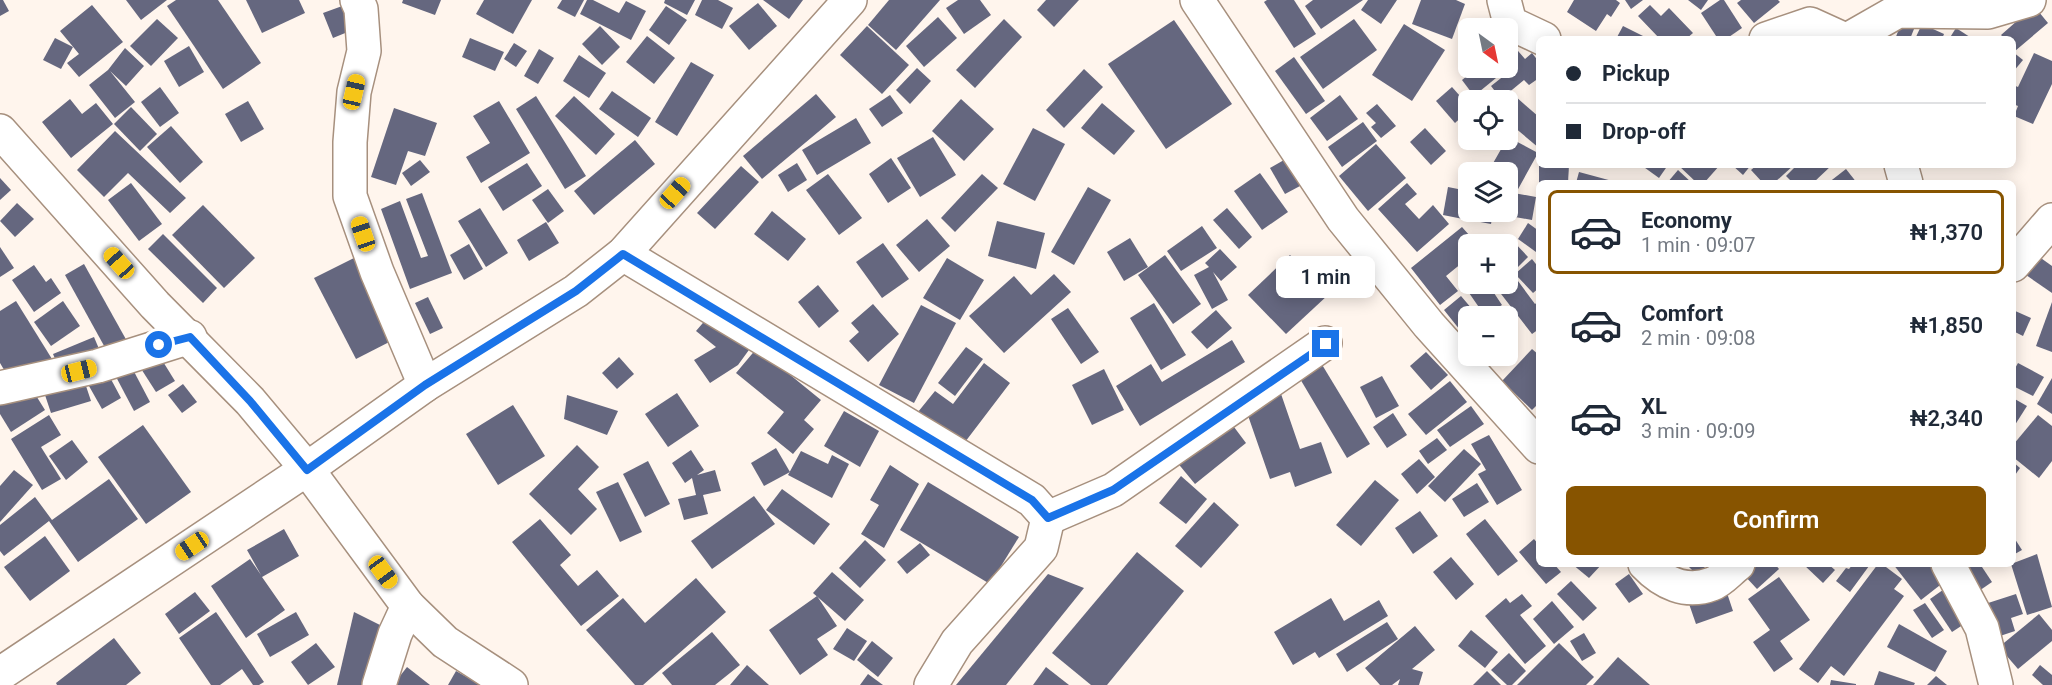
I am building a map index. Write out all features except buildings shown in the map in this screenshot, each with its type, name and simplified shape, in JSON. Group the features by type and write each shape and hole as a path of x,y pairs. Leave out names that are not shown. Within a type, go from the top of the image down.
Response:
{"street":[{"path":"357,0 361,9 364,51 354,92 350,196 377,272 425,385"},
{"path":"0,674 307,470 425,385 576,291 623,254 850,0"},
{"path":"1197,0 1343,219 1429,325 1536,444"},
{"path":"1504,0 1510,23 1538,36"},
{"path":"1854,36 1898,11 1988,12 2029,0"},
{"path":"1775,36 1810,24 1836,36"},
{"path":"0,131 155,305 190,337 250,401 307,470 408,606 445,642 512,685"},
{"path":"2016,262 2052,220"},
{"path":"623,254 1032,500 1048,518"},
{"path":"0,388 98,366 190,337"},
{"path":"1048,518 1113,490 1326,344"},
{"path":"931,685 957,642 1041,548 1048,518"},
{"path":"1648,567 1658,578 1686,589 1713,584 1734,567"},
{"path":"1950,567 1982,628 1996,685"},
{"path":"379,685 395,634 408,606"}],"route":[{"path":"159,345 190,337 250,401 307,470 425,385 576,291 623,254 1032,500 1048,518 1113,490 1326,344"}]}
